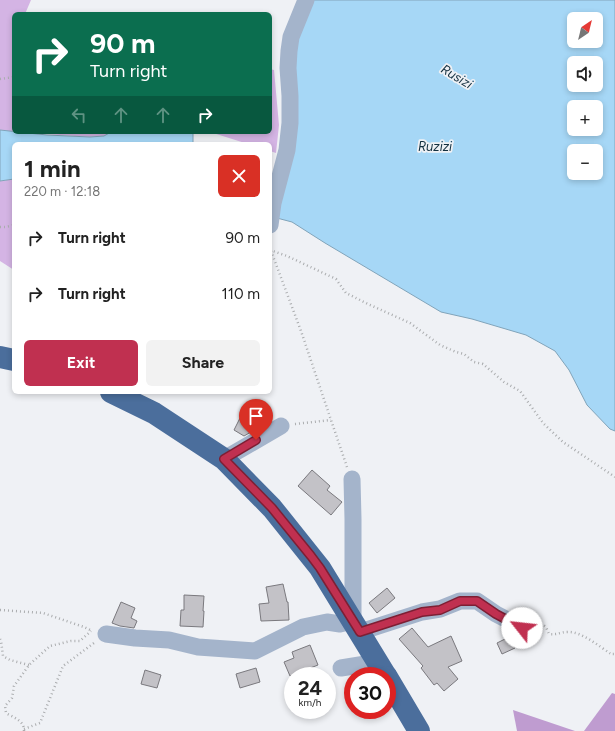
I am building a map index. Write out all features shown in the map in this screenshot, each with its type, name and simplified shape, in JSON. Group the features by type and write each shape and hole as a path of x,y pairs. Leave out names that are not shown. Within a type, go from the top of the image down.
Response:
{"highway":[{"path":"0,357 12,360"},
{"path":"115,394 154,413 224,459 272,508 320,568 381,667"},
{"path":"396,692 419,731"}],"street":[{"path":"272,210 286,150 290,123 288,68 291,37 306,0"},
{"path":"224,459 281,426"},
{"path":"352,478 357,627"},
{"path":"99,632 135,638 169,640 198,647 254,652 303,627 327,622 357,627 422,612 440,610 460,601 477,601 496,614 522,628"}],"path":[{"path":"0,79 12,77"},
{"path":"0,227 12,225"},
{"path":"272,250 336,279 346,293 410,323 440,345 464,354 474,362 483,364 504,382 520,391 543,423 563,442 615,477"},
{"path":"272,253 301,331 330,420 352,478"},
{"path":"281,426 330,420"},
{"path":"0,610 44,613 99,632"},
{"path":"522,628 542,624 546,627 549,634 556,635 569,632 580,634 611,654 615,654"},
{"path":"99,632 63,666 40,723 24,730 21,722 6,713 5,706 12,698 14,686 29,665 50,646 71,641 80,642 99,632"},
{"path":"0,639 3,656 10,660 29,665"}],"shaded area":[{"path":"0,0 31,0 26,12 12,12 12,132 0,130"},
{"path":"272,70 274,70 279,125 276,153 272,152 272,142 242,142 216,134 272,134"},
{"path":"45,134 108,134 104,136 90,137"},
{"path":"12,179 12,269 0,261 0,181"},
{"path":"612,693 615,694 615,731 584,731"},
{"path":"513,710 575,731 517,731"}],"water":[{"name":"Ruzizi","path":"313,0 615,0 615,431 610,429 587,405 569,370 555,351 526,335 472,319 441,312 292,222 273,217 295,39"},
{"path":"0,130 12,131 12,134 90,137 104,136 108,134 193,134 193,142 12,142 12,179 0,181"}],"building":[{"path":"241,416 255,424 251,432 244,436 234,430"},
{"path":"312,470 330,486 327,490 342,502 331,515 298,486"},
{"path":"283,584 288,602 289,620 261,621 259,604 269,603 266,587"},
{"path":"387,588 395,598 377,613 369,603"},
{"path":"184,595 204,596 203,627 180,626 181,610 184,610"},
{"path":"121,602 135,608 131,618 137,621 134,628 112,623"},
{"path":"412,628 428,647 451,636 462,661 448,667 458,679 444,691 437,683 434,685 421,668 423,666 399,639"},
{"path":"509,637 515,648 502,654 497,643"},
{"path":"310,645 318,665 313,667 286,667 284,662 294,658 292,652"},
{"path":"256,668 260,682 240,688 236,674"},
{"path":"145,670 161,675 157,688 141,684"}],"route":[{"path":"256,440 224,459 272,508 311,556 360,632 422,612 440,610 460,601 477,601 496,614 522,628"}],"water label":[{"name":"Rusizi","path":"457,76"}]}
